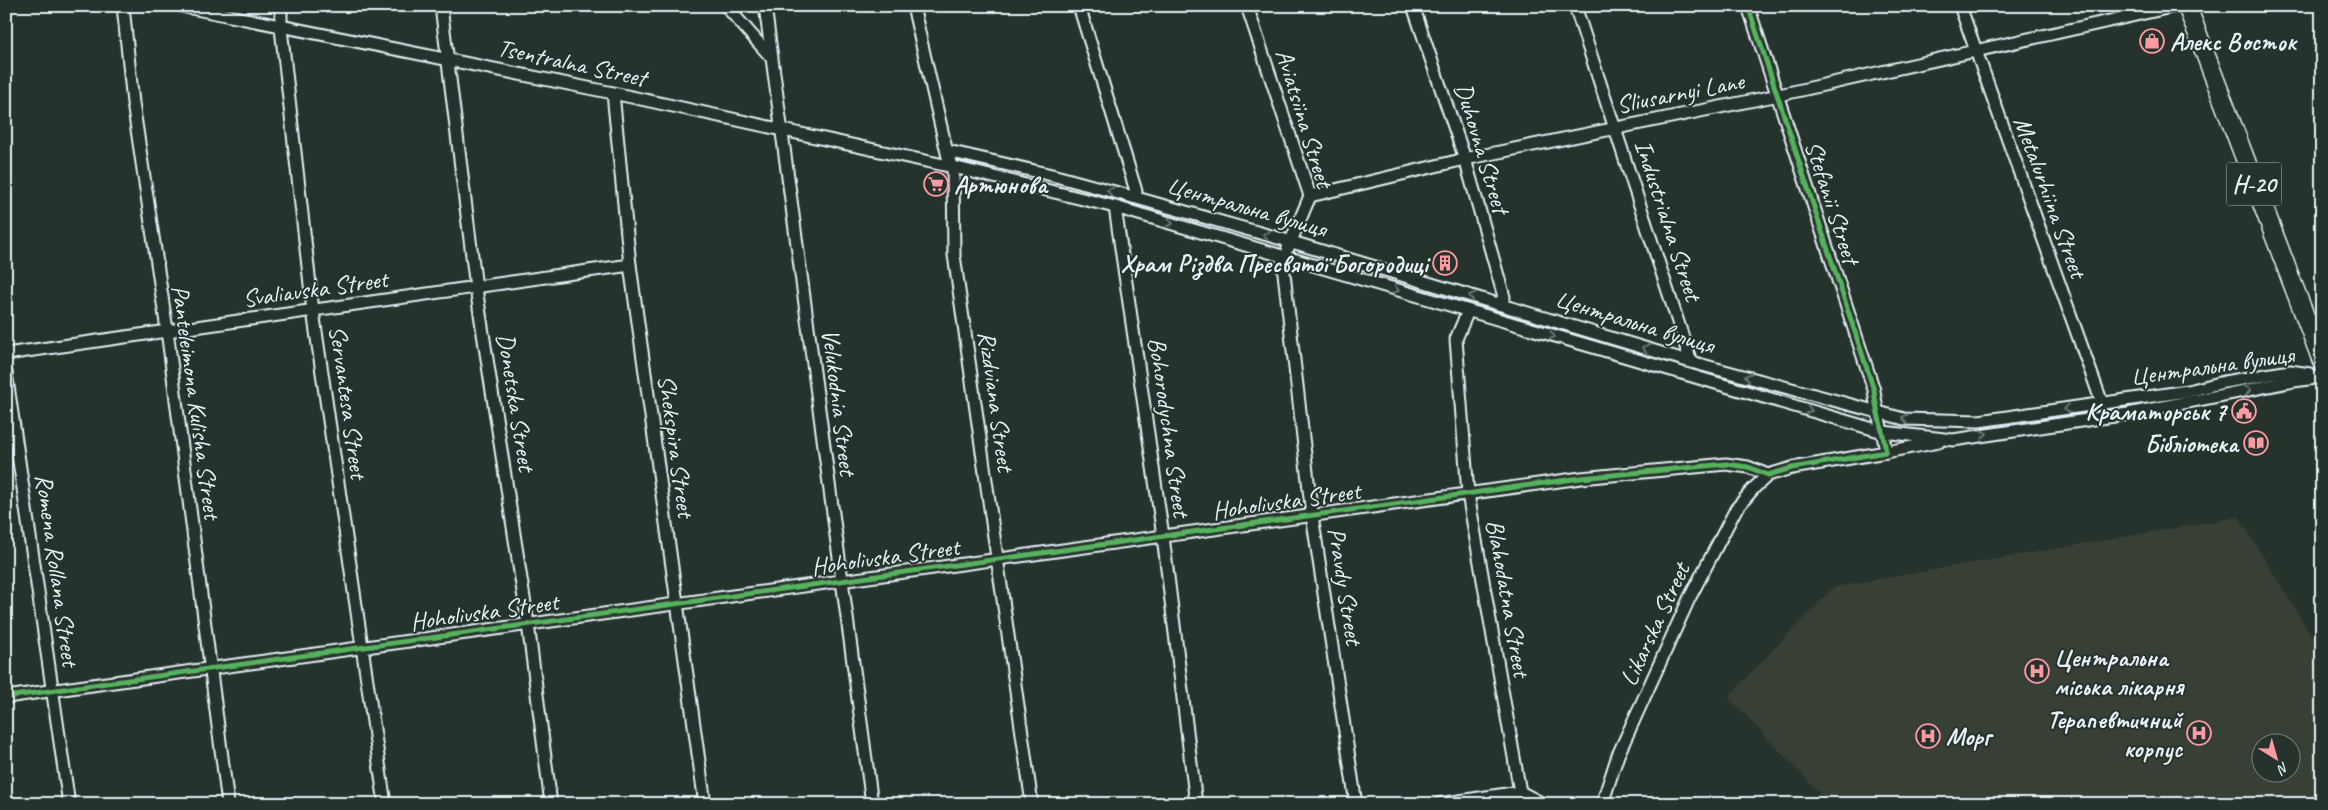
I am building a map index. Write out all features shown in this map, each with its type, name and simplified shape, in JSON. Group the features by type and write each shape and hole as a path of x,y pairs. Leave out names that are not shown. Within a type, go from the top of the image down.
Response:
{"main road":[{"name":"Н-20","path":"2187,6 2322,361"}],"street":[{"name":"Panteleimona Kulisha Street","path":"123,6 133,103 167,330 228,804"},
{"name":"Tsentralna Street","path":"181,6 282,28 614,93 953,167"},
{"name":"Servantesa Street","path":"281,6 313,311 385,804"},
{"name":"Donetska Street","path":"441,6 476,288 528,624 552,804"},
{"path":"726,6 771,57"},
{"name":"Velukodnia Street","path":"765,6 778,117 782,130 872,804"},
{"name":"Rizdviana Street","path":"913,6 953,167 954,254 1032,804"},
{"path":"1079,6 1136,191 1133,197"},
{"name":"Aviatsiina Street","path":"1247,6 1310,196 1292,242 1282,256"},
{"name":"Duhovna Street","path":"1414,6 1464,159 1504,297 1499,304"},
{"name":"Industrialna Street","path":"1575,6 1691,362"},
{"name":"Stefanii Street","path":"1748,6 1874,390 1876,411 1884,432 1886,452"},
{"name":"Metalurhiina Street","path":"1960,6 1974,51 2102,403"},
{"name":"Sliusarnyi Lane","path":"1310,196 1464,159 1778,95 2176,6"},
{"name":"Shekspira Street","path":"614,93 630,265 705,804"},
{"name":"Центральна вулиця","path":"948,151 1052,175 1133,197 1292,242 1691,362 1904,419 1980,422 2188,391 2224,382 2290,371 2322,377"},
{"name":"Центральна вулиця","path":"953,167 1115,207 1468,312 1884,432"},
{"name":"Bohorodychna Street","path":"1115,207 1163,536 1196,804"},
{"name":"Pravdy Street","path":"1282,256 1312,515 1356,804"},
{"name":"Svaliavska Street","path":"6,354 630,265"},
{"name":"Blahodatna Street","path":"1468,312 1456,339 1468,494 1519,798"},
{"name":"Romena Rollana Street","path":"6,372 68,804"},
{"path":"1768,475 1792,468 1952,440 2128,414 2294,380 2322,377"},
{"path":"1884,432 1952,440"},
{"name":"Hoholivska Street","path":"6,696 1581,478 1726,464 1748,467 1768,475"},
{"name":"Likarska Street","path":"1602,804 1618,755 1689,599 1736,509 1768,475"},
{"path":"1439,804 1519,798 1543,804"}],"shaded area":[{"name":"Центральна міська лікарня","path":"2239,517 2317,645 2322,644 2322,804 1830,804 1728,697 1834,587"}],"cycle path":[{"path":"6,697 1581,478 1726,464 1748,467 1768,475 1792,468 1886,452 1874,390 1748,6"}],"place":[{"name":"Алекс Восток","path":"2152,41"},
{"name":"Артюнова","path":"936,184"},
{"name":"Храм Різдва Пресвятої Богородиці","path":"1445,263"},
{"name":"Краматорськ 7","path":"2244,411"},
{"name":"Бібліотека","path":"2256,443"},
{"name":"Центральна міська лікарня","path":"2037,671"},
{"name":"Терапевтичний корпус","path":"2199,733"},
{"name":"Морг","path":"1928,736"}]}
